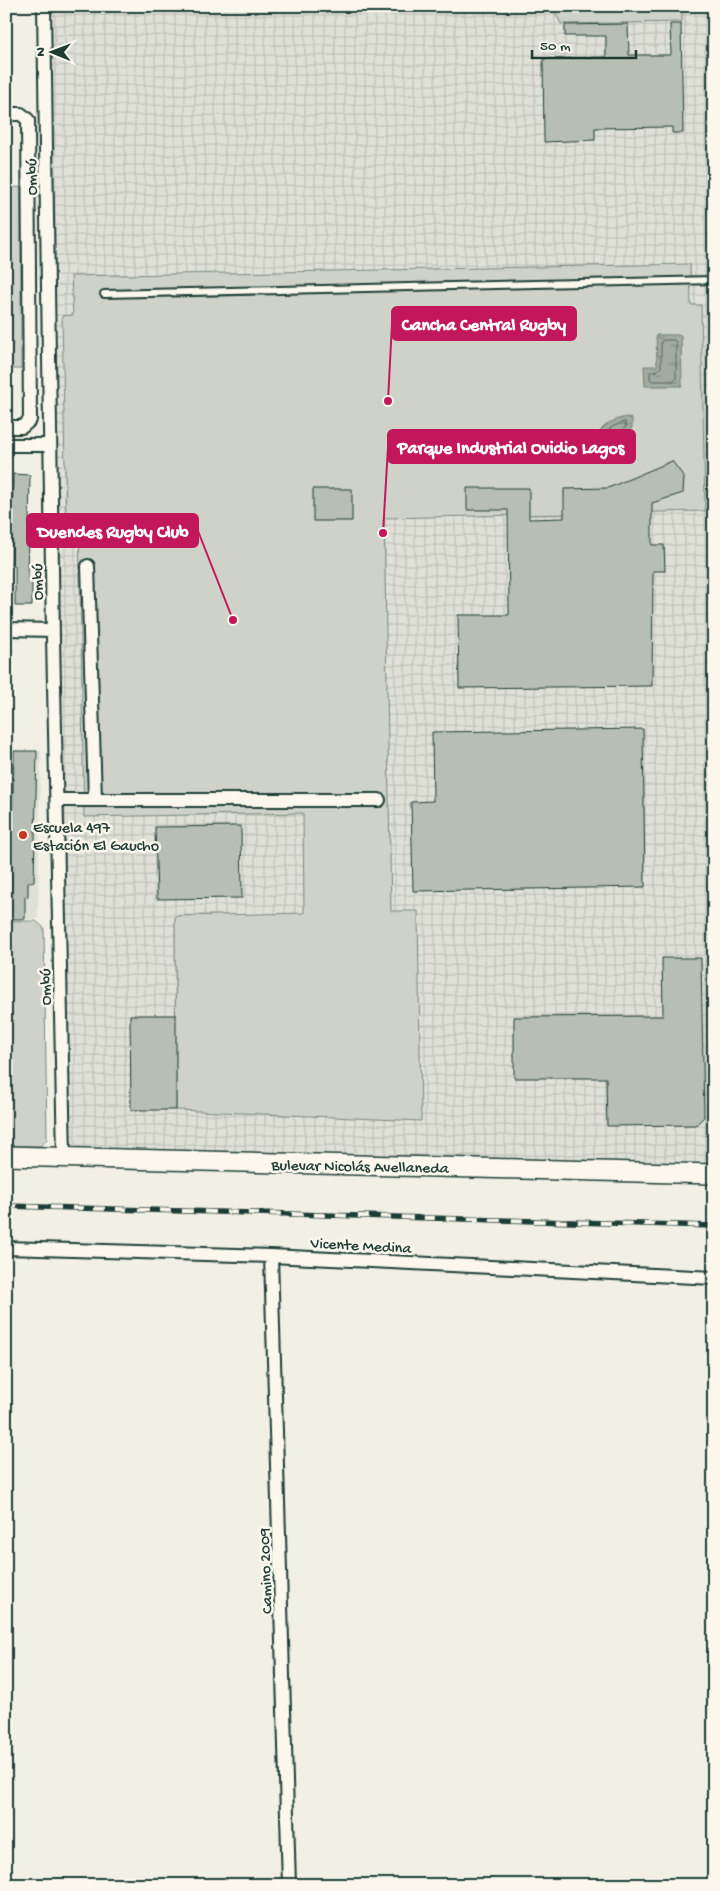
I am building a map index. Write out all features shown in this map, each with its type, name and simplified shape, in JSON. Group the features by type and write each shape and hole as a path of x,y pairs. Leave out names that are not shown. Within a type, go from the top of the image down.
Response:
{"main road":[{"name":"Bulevar Nicolás Avellaneda","path":"6,1156 714,1174"}],"street":[{"name":"Ombú","path":"44,6 53,630 64,1157"},
{"path":"6,114 21,114 28,120 30,420 22,427 6,427"},
{"path":"6,445 50,445"},
{"path":"88,566 94,800"},
{"path":"6,629 53,630"},
{"path":"56,800 379,800"},
{"name":"Vicente Medina","path":"6,1248 271,1256 714,1278"},
{"name":"Camino 2009","path":"271,1256 289,1885"}],"lane":[{"path":"104,294 714,280"}],"shaded area":[{"path":"44,6 714,6 714,1174 64,1157"},
{"path":"556,6 682,6 682,22 561,24 556,14"},
{"path":"21,187 21,369 6,369 6,188"},
{"path":"690,264 691,305 701,305 705,511 384,518 391,911 418,911 421,1121 176,1110 175,916 304,913 303,813 84,817 79,519 66,519 62,316 73,315 71,276"},
{"name":"Escuela 497 Estación El Gaucho","path":"6,751 41,751 38,919 6,919"},
{"path":"6,921 36,921 44,928 47,1139 41,1146 6,1146"}],"water":[{"path":"656,335 681,335 682,386 645,386 644,366 657,366"},
{"path":"627,417 632,419 632,428 611,443 602,444 600,433 602,429 611,422"}],"building":[{"path":"628,24 629,55 671,55 670,24 681,24 683,133 672,133 672,127 595,128 595,140 544,142 543,59 606,57 606,36 565,36 565,25"},
{"path":"672,461 684,477 683,493 652,503 652,545 664,545 665,571 653,571 652,686 459,688 458,615 509,615 508,510 467,510 467,488 529,488 529,519 564,518 564,489 608,488"},
{"path":"13,474 30,475 28,580 32,580 32,606 15,606 15,566 11,566"},
{"path":"313,489 352,489 352,521 313,521"},
{"path":"643,729 645,887 413,891 411,802 433,801 432,732"},
{"name":"Escuela 497 Estación El Gaucho","path":"14,751 37,751 34,882 28,882 28,897 25,896 25,919 6,919 6,890 11,890"},
{"path":"241,826 242,898 157,899 155,827"},
{"path":"662,958 701,958 704,1117 696,1125 607,1126 606,1078 514,1078 514,1017 663,1016"},
{"path":"130,1015 176,1015 176,1110 131,1110"}],"railway":[{"path":"6,1206 714,1226"}],"place":[{"name":"Cancha Central Rugby","path":"388,401"},
{"name":"Parque Industrial Ovidio Lagos","path":"383,533"},
{"name":"Duendes Rugby Club","path":"233,620"},
{"name":"Escuela 497 Estación El Gaucho","path":"23,835"}]}
